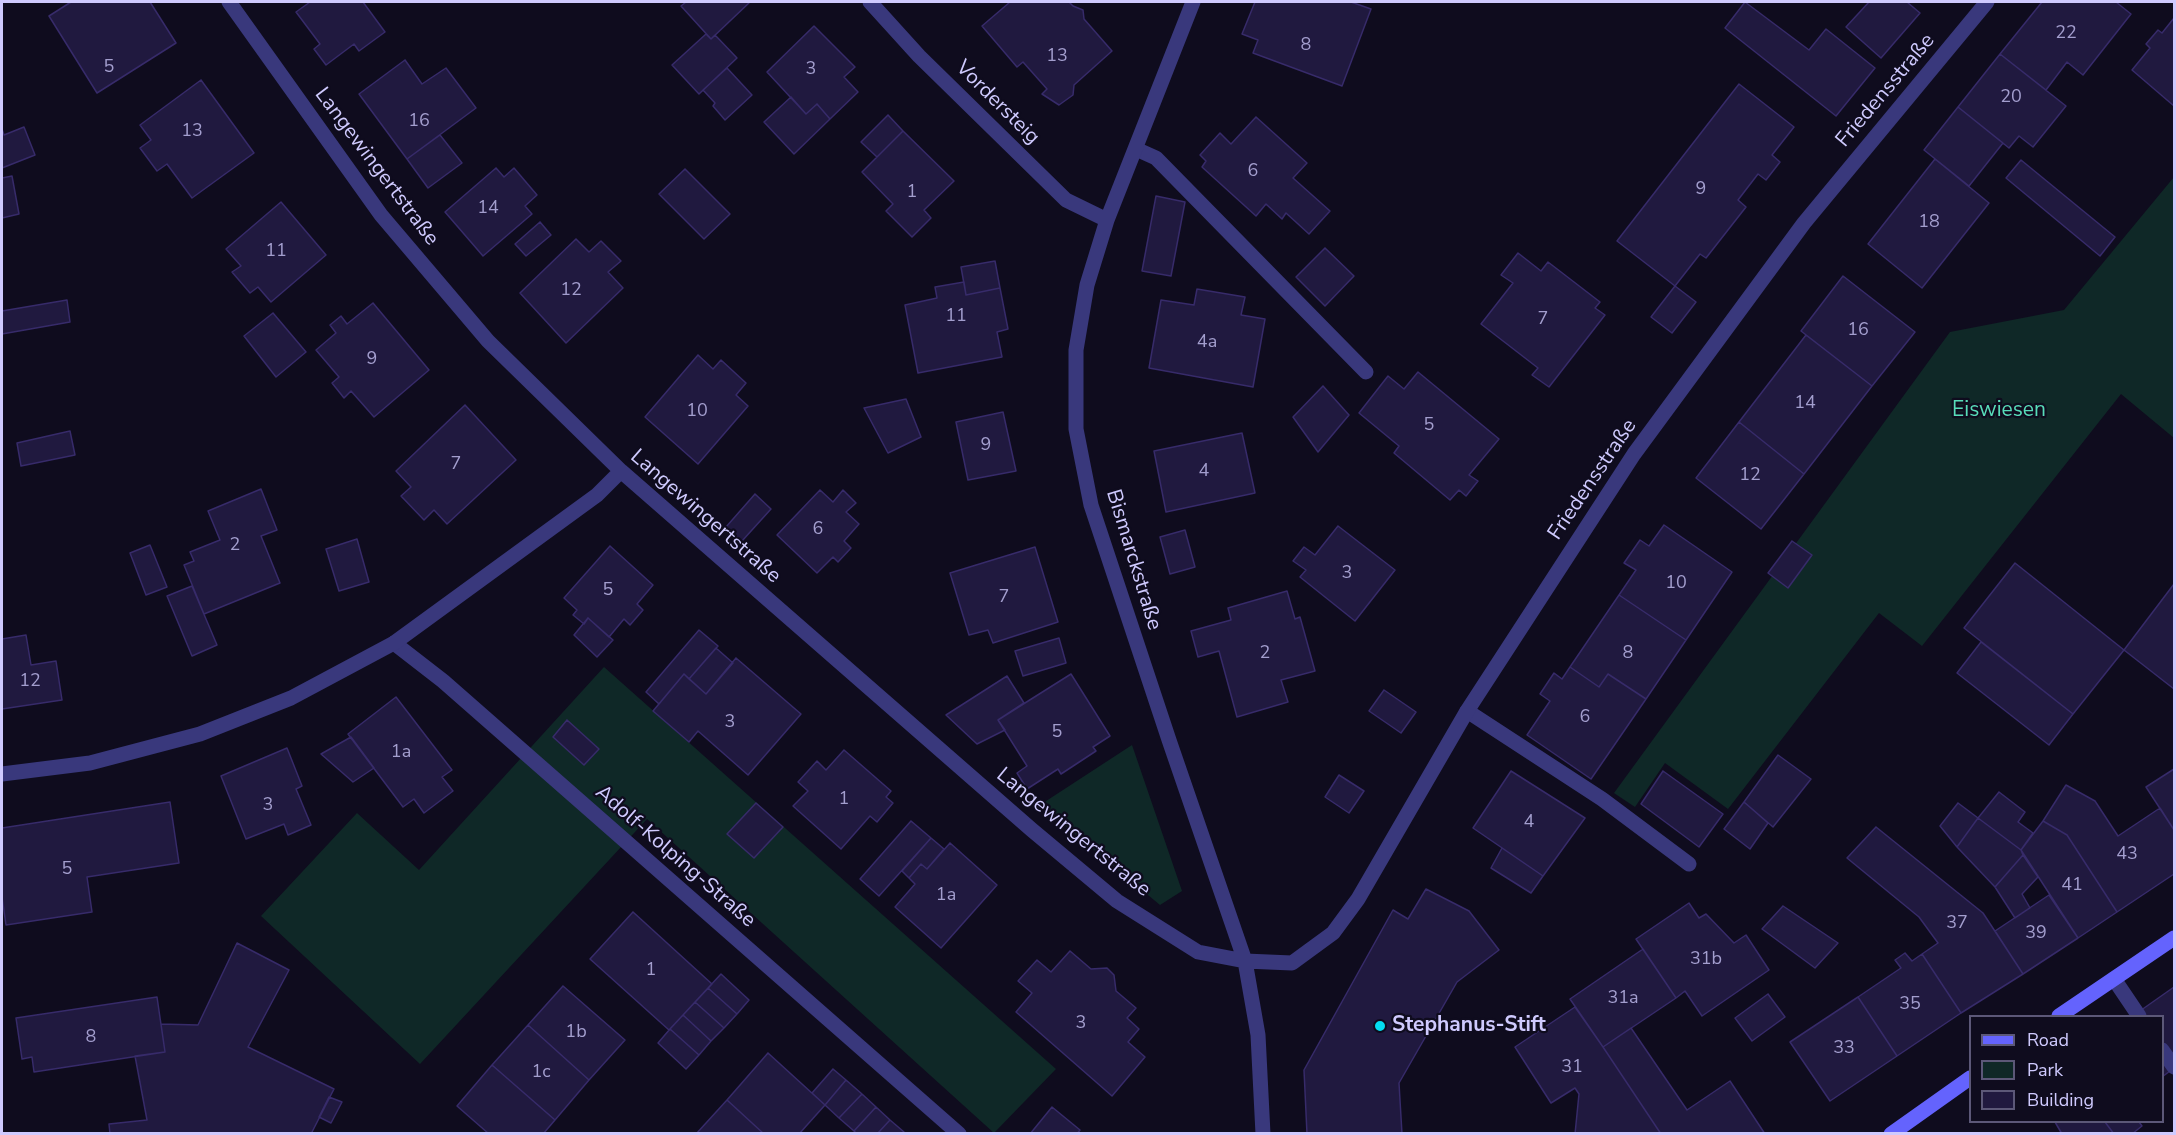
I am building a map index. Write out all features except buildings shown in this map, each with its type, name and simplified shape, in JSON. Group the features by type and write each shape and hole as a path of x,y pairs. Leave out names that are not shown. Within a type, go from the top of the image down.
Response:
{"main road":[{"path":"2063,1015 2175,938"},
{"path":"1891,1134 1969,1079"}],"street":[{"name":"Langewingertstraße","path":"229,2 381,215 488,341 621,471 1032,830 1117,901 1198,952 1245,961"},
{"name":"Vordersteig","path":"870,2 920,56 1066,200 1107,220"},
{"name":"Bismarckstraße","path":"1193,2 1107,220 1087,285 1076,350 1076,429 1091,505 1245,961 1258,1035 1263,1134"},
{"name":"Friedensstraße","path":"1245,961 1292,963 1333,933 1358,899 1467,711 1634,454 1804,223 1987,2"},
{"path":"1136,149 1156,158 1366,372"},
{"path":"2,774 90,763 200,734 291,698 394,643 597,495 621,471"},
{"name":"Adolf-Kolping-Straße","path":"394,643 443,681 959,1134"},
{"path":"1467,711 1602,799 1689,864"},
{"path":"2114,979 2138,1015"},
{"path":"2164,1051 2175,1067"}],"green space":[{"name":"Eiswiesen","path":"2174,177 2174,438 2121,394 1922,646 1879,613 1728,809 1665,763 1635,807 1614,793 1950,332 2064,310"},
{"path":"604,667 1056,1069 994,1133 647,819 420,1064 261,916 357,813 419,870"},
{"path":"1132,745 1182,891 1160,905 1040,805"}],"place":[{"name":"Stephanus-Stift","path":"1380,1026"}]}
